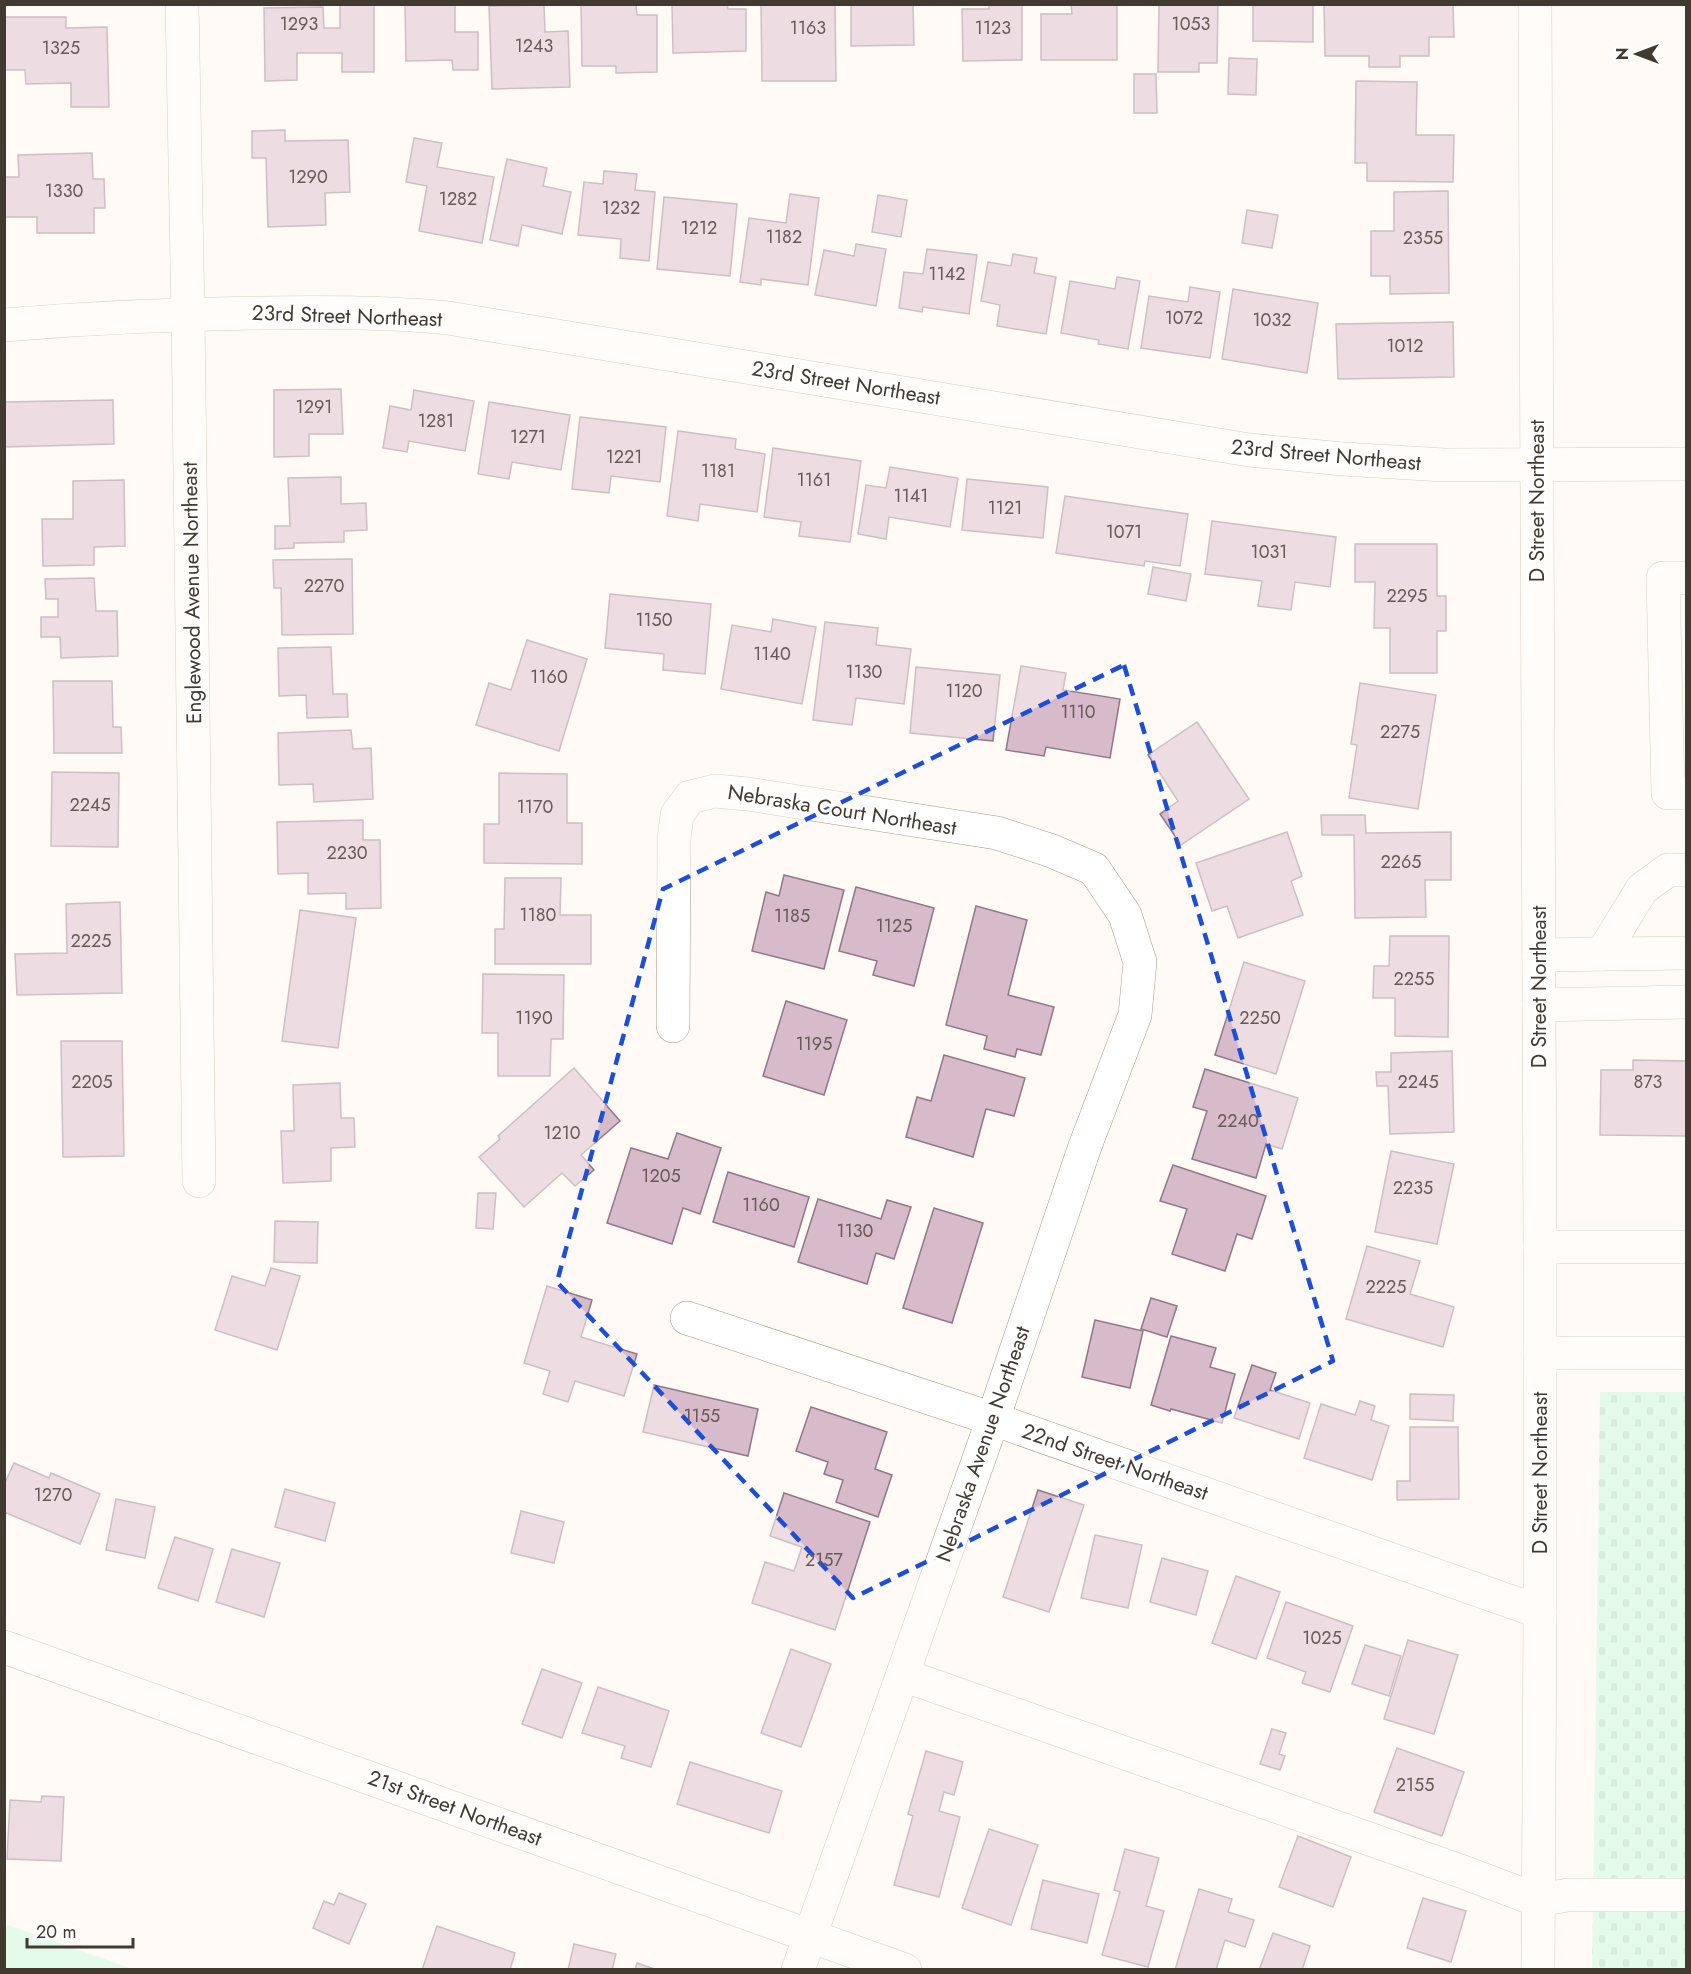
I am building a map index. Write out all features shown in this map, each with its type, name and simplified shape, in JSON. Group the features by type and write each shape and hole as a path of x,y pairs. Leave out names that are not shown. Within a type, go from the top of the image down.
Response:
{"street":[{"name":"Englewood Avenue Northeast","path":"182,4 199,1181"},
{"name":"D Street Northeast","path":"1534,4 1540,1247 1538,1970"},
{"name":"23rd Street Northeast","path":"4,324 188,314 404,313 448,318 1249,450 1444,465 1686,464"},
{"path":"1686,578 1663,578 1668,793 1686,793"},
{"name":"Nebraska Court Northeast","path":"673,1026 674,840 677,814 690,796 715,791 748,794 997,833 1052,850 1094,869 1125,915"},
{"path":"1602,954 1642,889 1668,870 1686,870"},
{"name":"Nebraska Avenue Northeast","path":"798,1970 993,1419 1084,1149 1135,1015 1140,962 1125,915"},
{"path":"1539,955 1686,953"},
{"path":"1539,1005 1686,1002"},
{"path":"1540,1247 1686,1247"},
{"name":"22nd Street Northeast","path":"687,1318 993,1419 1540,1612"},
{"path":"1540,1353 1686,1353"},
{"name":"21st Street Northeast","path":"4,1647 905,1970"},
{"path":"903,1675 1538,1900 1568,1895 1686,1895"}],"highlighted area":[{"path":"1124,665 1333,1361 853,1598 557,1282 663,889"}],"green space":[{"path":"1600,1392 1686,1392 1686,1969 1592,1970"},
{"path":"5,1924 133,1969 5,1969"}],"building":[{"path":"374,4 374,72 342,72 342,53 297,53 297,80 265,81 264,8 323,7 324,28 340,28 340,5"},
{"path":"405,4 455,4 455,32 478,32 478,70 453,70 452,60 406,61"},
{"path":"581,4 636,4 637,15 657,15 657,72 616,73 616,66 582,66"},
{"path":"672,4 727,4 728,9 746,9 746,51 673,53"},
{"path":"761,4 835,4 836,81 762,81"},
{"path":"851,4 913,4 914,45 851,46"},
{"path":"989,4 1022,4 1022,60 963,61 962,9 989,9"},
{"path":"1071,4 1117,4 1117,60 1041,60 1041,14 1072,14"},
{"path":"1159,4 1218,4 1217,63 1199,63 1199,72 1158,72"},
{"path":"1253,4 1313,4 1313,42 1253,41"},
{"path":"1324,4 1453,4 1454,37 1429,37 1429,56 1400,56 1400,67 1369,67 1369,56 1325,56"},
{"path":"544,5 545,32 568,31 570,87 492,89 489,6"},
{"path":"4,17 66,17 66,28 107,27 109,107 71,107 71,83 26,84 25,70 4,70"},
{"path":"1229,58 1257,59 1256,95 1228,94"},
{"path":"1134,74 1156,74 1157,113 1134,113"},
{"path":"1356,81 1417,82 1416,135 1454,135 1453,182 1367,181 1367,163 1355,163"},
{"path":"285,130 285,141 348,140 350,192 325,193 326,225 268,227 266,158 252,158 252,131"},
{"path":"414,138 442,143 437,167 494,177 482,243 419,231 427,186 406,182"},
{"path":"92,153 93,179 104,179 105,208 94,208 94,233 37,233 37,217 4,217 4,177 19,177 18,155"},
{"path":"507,159 547,168 543,186 571,192 562,234 522,225 518,246 490,240"},
{"path":"604,171 637,174 635,190 655,192 649,261 620,258 621,239 578,235 584,182 603,184"},
{"path":"1448,191 1449,293 1390,294 1390,276 1371,276 1371,231 1394,231 1394,192"},
{"path":"790,194 819,198 808,285 761,279 761,285 740,282 749,218 786,223"},
{"path":"878,195 907,200 901,237 872,232"},
{"path":"664,197 737,204 730,276 657,269"},
{"path":"1247,210 1278,215 1272,248 1242,243"},
{"path":"856,244 886,249 876,306 815,295 824,250 854,256"},
{"path":"927,249 977,255 969,314 923,307 922,312 899,308 904,272 923,274"},
{"path":"1013,254 1037,258 1034,273 1056,277 1046,334 997,326 1000,305 981,301 988,262 1011,266"},
{"path":"1117,277 1140,281 1128,349 1098,344 1099,340 1061,333 1070,281 1115,289"},
{"path":"1190,287 1220,292 1210,358 1141,348 1149,296 1188,302"},
{"path":"1233,289 1318,303 1307,373 1222,359"},
{"path":"1453,322 1454,377 1338,379 1336,324"},
{"path":"341,389 343,434 309,434 309,456 274,457 274,390"},
{"path":"414,390 474,401 465,451 409,441 407,452 383,448 390,406 411,410"},
{"path":"113,400 114,444 4,447 4,402"},
{"path":"489,402 570,415 561,470 512,462 509,479 478,474"},
{"path":"580,417 666,427 660,482 611,476 609,493 572,489"},
{"path":"678,431 736,439 735,449 765,454 757,512 700,504 698,521 667,516"},
{"path":"773,448 861,461 850,542 799,536 801,522 764,517"},
{"path":"890,467 958,478 950,527 889,517 886,539 858,534 866,485 886,488"},
{"path":"341,477 341,504 366,503 367,530 344,531 344,542 294,543 294,548 275,549 275,526 290,526 288,478"},
{"path":"967,479 1048,487 1043,538 962,530"},
{"path":"124,480 125,546 94,547 94,565 43,566 42,519 73,519 73,481"},
{"path":"1065,496 1188,514 1180,566 1145,561 1144,566 1056,553"},
{"path":"1212,521 1336,537 1330,587 1295,582 1291,610 1258,606 1262,581 1205,574"},
{"path":"1355,544 1437,544 1437,596 1446,596 1446,631 1437,631 1437,673 1390,673 1390,628 1374,628 1375,582 1355,582"},
{"path":"352,559 353,634 282,635 281,588 274,588 273,560"},
{"path":"1153,567 1191,574 1186,601 1148,594"},
{"path":"94,578 96,611 117,611 118,656 61,658 60,637 41,637 41,617 58,617 58,599 46,599 45,579"},
{"path":"610,594 711,604 705,674 663,670 664,654 605,648"},
{"path":"773,619 816,627 802,704 721,689 732,625 771,632"},
{"path":"825,622 878,628 876,645 911,649 904,704 856,698 852,725 813,720"},
{"path":"527,640 587,659 559,751 476,725 489,683 511,690"},
{"path":"331,647 333,694 347,694 348,717 307,718 306,695 279,696 278,648"},
{"path":"1021,666 1066,673 1063,690 1120,699 1110,758 1046,747 1044,756 1006,750"},
{"path":"916,667 1000,675 993,741 910,733"},
{"path":"53,681 112,681 113,727 121,727 122,753 54,753"},
{"path":"1360,683 1436,695 1418,809 1349,798 1357,745 1351,744"},
{"path":"1197,722 1249,799 1181,845 1160,814 1178,801 1148,755"},
{"path":"351,730 353,749 371,748 373,799 314,802 313,784 279,785 278,733"},
{"path":"52,772 119,773 118,847 51,846"},
{"path":"499,773 567,774 567,823 582,823 582,864 484,863 484,824 499,824"},
{"path":"1321,815 1365,815 1366,833 1451,832 1451,880 1425,880 1426,917 1355,918 1354,835 1322,835"},
{"path":"363,820 363,840 380,840 381,908 346,909 346,893 308,894 308,873 278,874 277,822"},
{"path":"1287,832 1302,876 1291,881 1303,915 1238,938 1227,906 1212,911 1196,863"},
{"path":"784,875 844,890 824,969 752,951 766,892 779,896"},
{"path":"505,878 561,878 560,915 591,915 591,964 495,964 495,929 504,929"},
{"path":"856,887 934,908 914,986 873,975 877,961 839,951"},
{"path":"120,902 122,993 17,995 15,954 67,953 66,904"},
{"path":"976,906 1027,920 1008,995 1054,1007 1041,1055 1017,1049 1015,1057 984,1049 987,1036 946,1025"},
{"path":"300,910 356,918 338,1048 282,1041"},
{"path":"1390,936 1449,936 1448,1037 1395,1036 1395,998 1373,998 1374,966 1389,966"},
{"path":"1244,962 1305,981 1276,1074 1215,1055"},
{"path":"483,974 564,975 563,1039 551,1039 550,1076 498,1076 498,1033 482,1033"},
{"path":"786,1001 847,1020 824,1095 763,1076"},
{"path":"61,1041 122,1041 124,1156 63,1157"},
{"path":"1452,1051 1454,1132 1390,1134 1388,1086 1377,1086 1376,1072 1391,1072 1391,1053"},
{"path":"944,1055 1025,1078 1014,1116 986,1109 973,1157 906,1137 917,1097 931,1101"},
{"path":"1633,1060 1686,1061 1686,1136 1600,1135 1601,1070 1633,1070"},
{"path":"574,1068 620,1121 581,1155 594,1170 575,1186 562,1173 524,1207 479,1157 500,1139 498,1136"},
{"path":"1205,1069 1298,1098 1282,1149 1266,1144 1256,1178 1192,1159 1207,1111 1193,1107"},
{"path":"340,1083 341,1118 354,1118 355,1147 331,1148 331,1181 283,1183 281,1131 294,1131 293,1085"},
{"path":"677,1133 721,1148 700,1214 683,1208 672,1244 607,1223 631,1148 668,1159"},
{"path":"1391,1151 1454,1164 1437,1244 1375,1232"},
{"path":"1173,1165 1266,1196 1252,1239 1237,1234 1225,1271 1172,1254 1187,1209 1160,1201"},
{"path":"728,1172 809,1197 794,1247 713,1222"},
{"path":"478,1193 496,1193 493,1229 476,1228"},
{"path":"818,1199 881,1219 887,1200 911,1207 894,1259 876,1253 867,1284 798,1262"},
{"path":"934,1208 983,1223 952,1323 903,1308"},
{"path":"275,1221 318,1222 317,1263 274,1262"},
{"path":"1367,1246 1420,1261 1410,1294 1454,1307 1443,1347 1346,1319"},
{"path":"271,1268 300,1276 277,1350 215,1330 232,1276 265,1286"},
{"path":"547,1286 592,1300 581,1337 637,1354 624,1396 575,1381 568,1402 543,1394 550,1371 524,1363"},
{"path":"1151,1298 1177,1306 1167,1337 1141,1329"},
{"path":"1095,1320 1143,1331 1130,1388 1082,1377"},
{"path":"1171,1336 1216,1348 1210,1367 1235,1374 1222,1423 1151,1405"},
{"path":"1252,1365 1276,1373 1270,1390 1310,1403 1299,1439 1234,1418"},
{"path":"654,1385 758,1409 748,1456 643,1432"},
{"path":"1410,1394 1454,1395 1453,1421 1410,1419"},
{"path":"1360,1401 1375,1406 1371,1420 1389,1426 1372,1480 1304,1458 1321,1404 1355,1415"},
{"path":"811,1407 887,1432 875,1469 892,1475 878,1517 836,1502 843,1480 824,1474 828,1462 796,1451"},
{"path":"1410,1427 1458,1427 1459,1499 1397,1500 1397,1481 1410,1481"},
{"path":"14,1463 49,1478 51,1473 100,1494 80,1544 4,1512 4,1485"},
{"path":"285,1489 335,1503 325,1541 275,1527"},
{"path":"1038,1490 1084,1505 1049,1612 1003,1597"},
{"path":"784,1493 870,1522 835,1630 752,1603 765,1562 794,1571 802,1547 770,1536"},
{"path":"116,1499 155,1507 145,1558 106,1550"},
{"path":"521,1511 564,1522 554,1563 511,1553"},
{"path":"1095,1535 1142,1545 1128,1608 1081,1598"},
{"path":"175,1537 213,1549 198,1601 158,1588"},
{"path":"232,1549 280,1563 264,1617 216,1602"},
{"path":"1162,1558 1208,1571 1196,1615 1150,1602"},
{"path":"1236,1576 1280,1592 1256,1659 1212,1643"},
{"path":"1286,1602 1353,1626 1330,1692 1302,1683 1306,1672 1267,1658"},
{"path":"1408,1640 1458,1655 1434,1734 1384,1719"},
{"path":"1365,1645 1401,1656 1389,1696 1352,1684"},
{"path":"791,1649 831,1664 801,1747 761,1733"},
{"path":"542,1669 582,1683 562,1738 522,1724"},
{"path":"598,1687 669,1711 651,1767 621,1758 625,1746 582,1733"},
{"path":"1272,1729 1286,1733 1279,1754 1285,1756 1280,1770 1260,1764"},
{"path":"1397,1748 1464,1772 1442,1836 1374,1812"},
{"path":"926,1751 963,1762 954,1795 944,1792 939,1811 960,1817 939,1897 894,1885 913,1816 908,1814"},
{"path":"690,1762 782,1791 769,1833 677,1804"},
{"path":"42,1796 64,1797 61,1861 7,1859 10,1800 41,1802"},
{"path":"989,1829 1038,1845 1011,1925 962,1908"},
{"path":"1298,1836 1351,1857 1333,1907 1279,1887"},
{"path":"1125,1849 1159,1858 1146,1906 1164,1911 1148,1967 1102,1955 1120,1892 1114,1890"},
{"path":"1043,1880 1099,1894 1087,1943 1031,1929"},
{"path":"1199,1889 1232,1899 1228,1912 1254,1920 1245,1947 1225,1940 1216,1970 1175,1970"},
{"path":"339,1893 366,1904 349,1944 313,1928 324,1901 334,1905"},
{"path":"1423,1898 1466,1911 1451,1962 1407,1948"},
{"path":"437,1926 515,1953 510,1970 422,1970"},
{"path":"1273,1933 1310,1946 1302,1970 1259,1970"},
{"path":"574,1944 616,1954 612,1970 568,1970"},
{"path":"637,1963 657,1970 635,1970"}]}
